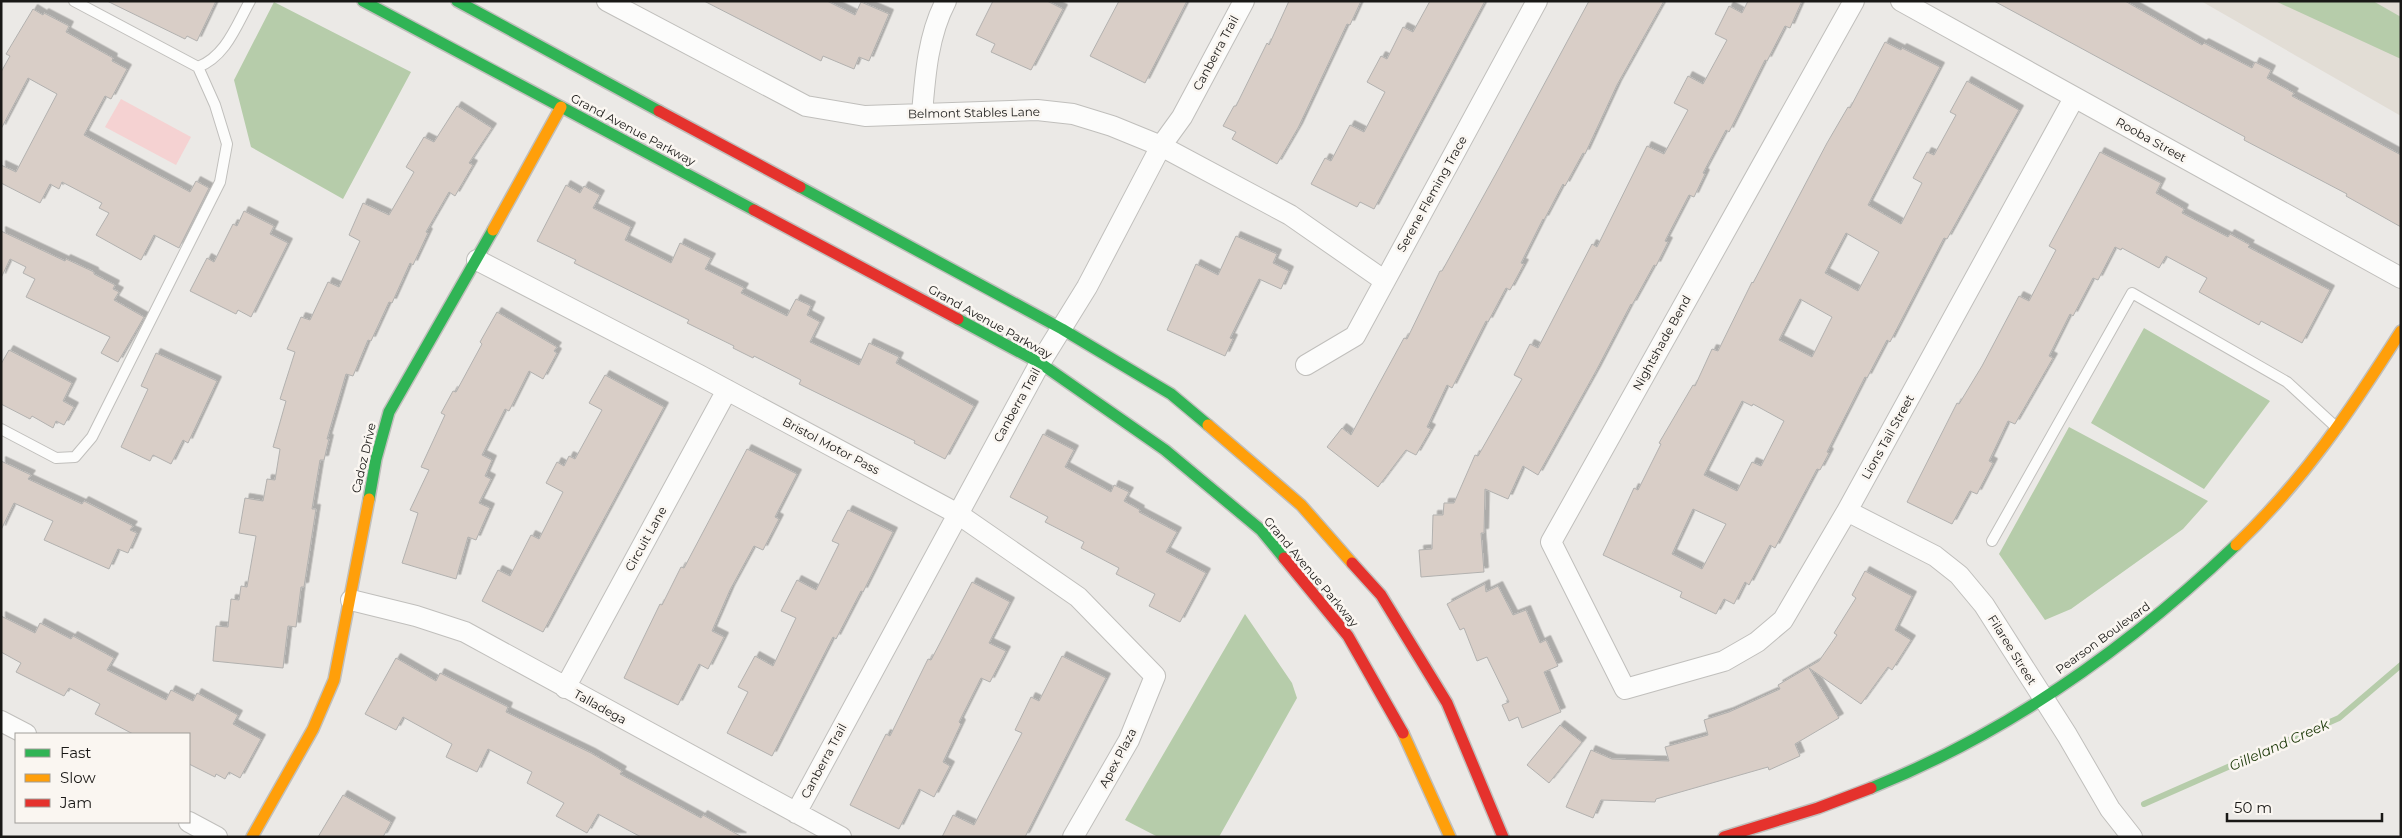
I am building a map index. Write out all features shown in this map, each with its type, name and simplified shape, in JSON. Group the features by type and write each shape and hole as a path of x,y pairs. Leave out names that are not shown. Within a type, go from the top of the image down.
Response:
{"street":[{"name":"Grand Avenue Parkway","path":"363,1 1040,363 1165,450 1261,530 1348,636 1412,750 1450,837"},
{"path":"457,1 1062,329 1171,394 1301,506 1381,595 1447,703 1503,837"},
{"name":"Belmont Stables Lane","path":"607,1 639,9 806,106 864,116 1037,110 1073,114 1112,126 1161,146 1290,215 1385,280"},
{"path":"922,114 927,63 939,15 946,1"},
{"name":"Canberra Trail","path":"796,813 1040,363 1087,287 1161,146 1182,117 1244,1"},
{"name":"Serene Fleming Trace","path":"1306,365 1355,336 1537,1"},
{"name":"Nightshade Bend","path":"1625,689 1551,542 1854,1"},
{"name":"Rooba Street","path":"1901,1 2401,278"},
{"name":"Lions Tail Street","path":"1625,689 1724,661 1757,642 1783,620 1847,511 2074,98"},
{"name":"Cadoz Drive","path":"252,837 313,730 334,680 351,600 376,460 389,412 477,260 561,107"},
{"name":"Bristol Motor Pass","path":"477,260 727,390 958,514 1078,597 1155,676"},
{"name":"Pearson Boulevard","path":"1724,837 1826,804 1907,773 1980,735 2042,698 2124,642 2188,590 2258,522 2337,429 2401,331"},
{"name":"Circuit Lane","path":"565,688 727,390"},
{"name":"Filaree Street","path":"1847,511 1935,556 1959,575 1984,605 2110,809 2132,837"},
{"name":"Talladega","path":"351,600 416,616 465,632 840,837"},
{"name":"Apex Plaza","path":"1073,837 1129,740 1155,676"},
{"path":"1,721 24,733"},
{"path":"190,823 217,837"}],"lane":[{"path":"1,429 56,458 75,457 92,438 220,182 227,144 215,105 198,67 74,1"},
{"path":"198,67 211,62 222,52 250,1"},
{"path":"1992,541 2132,293 2287,382 2337,429"}],"shaded area":[{"path":"2201,1 2401,1 2401,116"},
{"path":"2275,1 2373,1 2401,17 2401,59"},
{"path":"274,2 411,72 343,199 251,147 234,80"},
{"path":"121,99 191,137 176,165 105,127"},
{"path":"2144,328 2270,401 2204,489 2091,423"},
{"path":"2069,427 2208,501 2183,529 2071,609 2045,620 1999,554"},
{"path":"1245,614 1292,683 1297,698 1219,837 1158,837 1125,820"}],"building":[{"path":"107,1 216,1 197,41 187,36 185,39"},
{"path":"704,1 827,1 855,15 861,2 889,14 869,61 859,57 854,69 823,56 821,61"},
{"path":"993,1 1047,1 1063,9 1031,70 991,52 995,44 976,35"},
{"path":"1119,1 1187,1 1145,83 1090,56"},
{"path":"1289,1 1361,1 1350,25 1347,24 1298,128 1277,164 1232,139 1236,132 1223,126 1234,106 1236,106 1267,43 1269,45"},
{"path":"1430,1 1485,1 1374,209 1360,202 1357,207 1311,184 1325,158 1331,161 1350,125 1364,132 1385,92 1367,82 1381,56 1387,59 1403,27 1413,32"},
{"path":"1589,1 1664,1 1617,85 1585,154 1583,153 1565,186 1563,184 1543,219 1521,263 1524,264 1510,290 1506,288 1488,322 1486,321 1452,388 1447,385 1427,427 1431,429 1416,455 1406,450 1378,487 1327,447 1342,428 1351,435 1404,338 1407,339 1440,271 1442,271 1499,168"},
{"path":"1748,1 1802,1 1790,28 1785,26 1767,61 1765,60 1729,132 1726,130 1703,173 1705,174 1694,197 1689,195 1665,241 1668,242 1656,266 1654,265 1631,304 1538,475 1523,466 1508,499 1485,489 1484,533 1481,533 1484,572 1421,577 1419,550 1432,549 1433,515 1443,515 1444,503 1454,503 1475,455 1478,456 1522,379 1514,375 1530,344 1538,348 1592,244 1597,247 1647,146 1664,154 1688,110 1674,103 1688,76 1703,84 1727,40 1715,34 1729,6 1742,13"},
{"path":"1994,1 2125,1 2202,45 2204,43 2252,68 2255,62 2271,70 2267,78 2294,93 2292,96 2401,155 2401,227 2346,196 2347,194 2244,140 2245,137"},
{"path":"33,9 69,26 66,32 113,58 112,61 127,69 111,99 105,96 84,135 190,192 196,181 209,188 179,248 154,235 141,260 96,235 109,213 99,208 102,203 62,182 59,189 50,184 40,203 1,183 1,165 16,172 57,94 28,78 1,129 1,72 10,56 6,54"},
{"path":"1885,42 1901,50 1902,48 1940,67 1868,205 1901,224 1922,183 1913,178 1927,152 1934,155 1956,115 1950,112 1967,81 2019,110 1947,239 1944,238 1890,342 1887,340 1867,378 1865,377 1827,452 1829,453 1820,470 1817,469 1775,548 1770,545 1749,585 1745,582 1734,604 1724,599 1716,614 1680,597 1682,592 1603,555 1634,488 1638,490 1661,444 1659,443 1693,385 1695,386 1712,349 1718,351 1752,282 1827,143 1848,107 1850,108","holes":["1846,233 1879,252 1858,291 1825,273","1800,299 1832,317 1812,357 1779,340","1742,401 1752,406 1753,404 1784,421 1761,466 1752,462 1737,491 1704,475","1693,509 1726,524 1702,569 1672,554"]},
{"path":"457,106 492,128 469,163 473,165 455,196 449,192 426,232 428,233 413,265 410,263 392,303 389,302 371,341 368,340 353,376 346,374 327,439 329,439 324,460 320,460 312,509 316,509 304,587 301,587 296,627 288,626 283,668 213,661 216,626 228,627 231,599 239,600 241,586 247,587 256,536 239,533 245,498 263,501 267,479 275,480 280,449 273,447 286,401 280,399 295,352 287,349 301,317 310,320 328,282 339,287 360,241 349,235 363,203 389,215 414,172 406,167 424,137 434,142"},
{"path":"2100,152 2161,183 2156,193 2184,209 2182,213 2228,237 2230,234 2250,245 2248,247 2330,290 2302,343 2261,321 2259,325 2199,292 2207,278 2166,256 2159,268 2122,248 2121,250 2115,247 2098,280 2093,278 2073,316 2070,314 2049,356 2053,358 2015,424 2008,421 1989,461 1993,463 1977,494 1970,491 1952,524 1907,502 1957,403 1959,404 1982,366 2019,296 2029,301 2056,250 2049,246"},
{"path":"566,185 580,193 584,186 600,195 593,208 631,227 625,240 671,263 680,243 711,258 705,269 744,288 741,293 787,316 796,299 811,306 807,315 820,322 810,342 859,365 869,343 899,357 896,363 974,406 945,459 914,443 915,441 799,384 801,380 754,356 753,358 733,348 734,346 687,323 689,320 574,263 576,260 537,241"},
{"path":"244,211 274,226 270,234 288,243 251,317 238,310 236,314 190,291 207,258 214,262 233,224 237,226"},
{"path":"1,231 65,261 66,259 94,272 94,274 115,285 113,289 119,292 114,300 144,317 118,362 101,353 110,337 26,297 35,279 23,273 26,267 10,259 1,278"},
{"path":"1236,236 1277,254 1273,263 1289,271 1281,289 1259,279 1230,338 1233,339 1225,356 1167,330 1196,264 1218,275"},
{"path":"497,312 557,347 554,351 557,353 543,379 529,371 509,411 505,409 482,455 492,460 485,476 491,479 479,503 490,508 476,540 468,537 456,579 402,563 418,513 410,510 429,470 421,467 445,415 441,413 453,391 456,392"},
{"path":"9,350 72,383 63,401 74,407 64,425 56,421 53,428 32,416 30,419 1,404 1,364"},
{"path":"156,353 217,381 188,443 183,440 171,464 153,455 150,461 121,447 148,389 141,386"},
{"path":"605,375 664,407 543,632 482,601 498,570 510,576 531,535 539,539 563,492 546,483 557,462 564,466 569,456 575,459 602,410 589,403"},
{"path":"1043,434 1074,450 1065,467 1111,492 1114,485 1129,492 1124,501 1140,510 1139,512 1177,532 1166,552 1206,573 1180,622 1149,606 1155,594 1116,574 1119,568 1081,548 1084,542 1045,522 1048,517 1010,497"},
{"path":"747,449 797,474 775,517 779,519 763,550 754,546 730,590 712,631 724,637 708,669 699,664 678,705 624,678 660,604 662,605 681,567 684,568"},
{"path":"1,461 31,475 28,479 82,504 84,501 133,526 130,530 137,533 128,553 118,549 109,569 44,540 53,521 14,503 1,530"},
{"path":"848,510 893,532 863,592 861,591 836,639 833,637 772,756 727,733 748,692 738,687 755,656 773,666 796,618 781,611 797,580 816,590 839,544 832,541"},
{"path":"1865,571 1912,596 1895,630 1911,640 1892,670 1888,667 1861,704 1809,668 1839,718 1795,744 1800,756 1769,770 1768,767 1656,799 1655,802 1601,800 1593,818 1566,807 1591,750 1612,759 1669,761 1665,747 1708,735 1704,720 1729,712 1780,689 1778,685 1819,661 1837,635 1834,633 1856,598 1852,595"},
{"path":"972,582 1010,602 989,643 1006,651 990,682 981,678 959,722 961,724 943,762 950,766 934,797 919,789 899,829 850,805 886,734 890,736 928,659 931,660"},
{"path":"1485,584 1486,592 1498,586 1513,615 1526,610 1540,643 1546,640 1558,666 1544,672 1561,712 1522,728 1518,717 1509,721 1502,705 1509,702 1487,657 1477,661 1464,628 1460,630 1447,604"},
{"path":"1,616 35,633 40,623 71,639 73,636 114,658 107,670 166,700 171,690 193,701 197,693 238,715 233,724 261,739 240,778 229,772 225,779 216,774 215,777 190,764 190,733 131,733 95,714 100,704 69,688 64,696 16,672 21,663 1,652"},
{"path":"1062,656 1106,678 1025,837 942,837 953,815 974,825 1022,733 1015,730 1031,697 1039,701"},
{"path":"396,658 436,681 440,673 508,707 506,712 591,753 622,771 620,774 701,818 703,815 742,837 641,837 598,814 587,833 556,816 564,803 527,783 532,772 488,749 477,772 446,757 452,744 403,717 396,730 365,714"},
{"path":"1560,725 1582,742 1549,783 1527,765"},
{"path":"343,795 391,822 383,837 318,837"}],"waterway":[{"name":"Gilleland Creek","path":"2144,804 2339,718 2401,665"}],"traffic: fast":[{"path":"363,1 754,210"},
{"path":"457,1 659,111"},
{"path":"800,187 1062,329 1171,394 1208,425"},
{"path":"369,499 376,459 389,412 493,230"},
{"path":"958,319 1040,363 1165,450 1261,530 1284,558"},
{"path":"1871,788 1922,766 1971,741 2019,714 2065,684 2154,618 2236,545"}],"traffic: slow":[{"path":"493,230 561,107"},
{"path":"2236,545 2305,470 2364,389 2401,331"},
{"path":"1208,425 1301,505 1352,563"},
{"path":"252,837 313,729 334,680 369,499"},
{"path":"1403,733 1450,837"}],"traffic: jam":[{"path":"659,111 800,187"},
{"path":"754,210 958,319"},
{"path":"1284,558 1348,636 1403,733"},
{"path":"1352,563 1381,595 1447,703 1503,837"},
{"path":"1724,837 1818,808 1871,788"}]}
